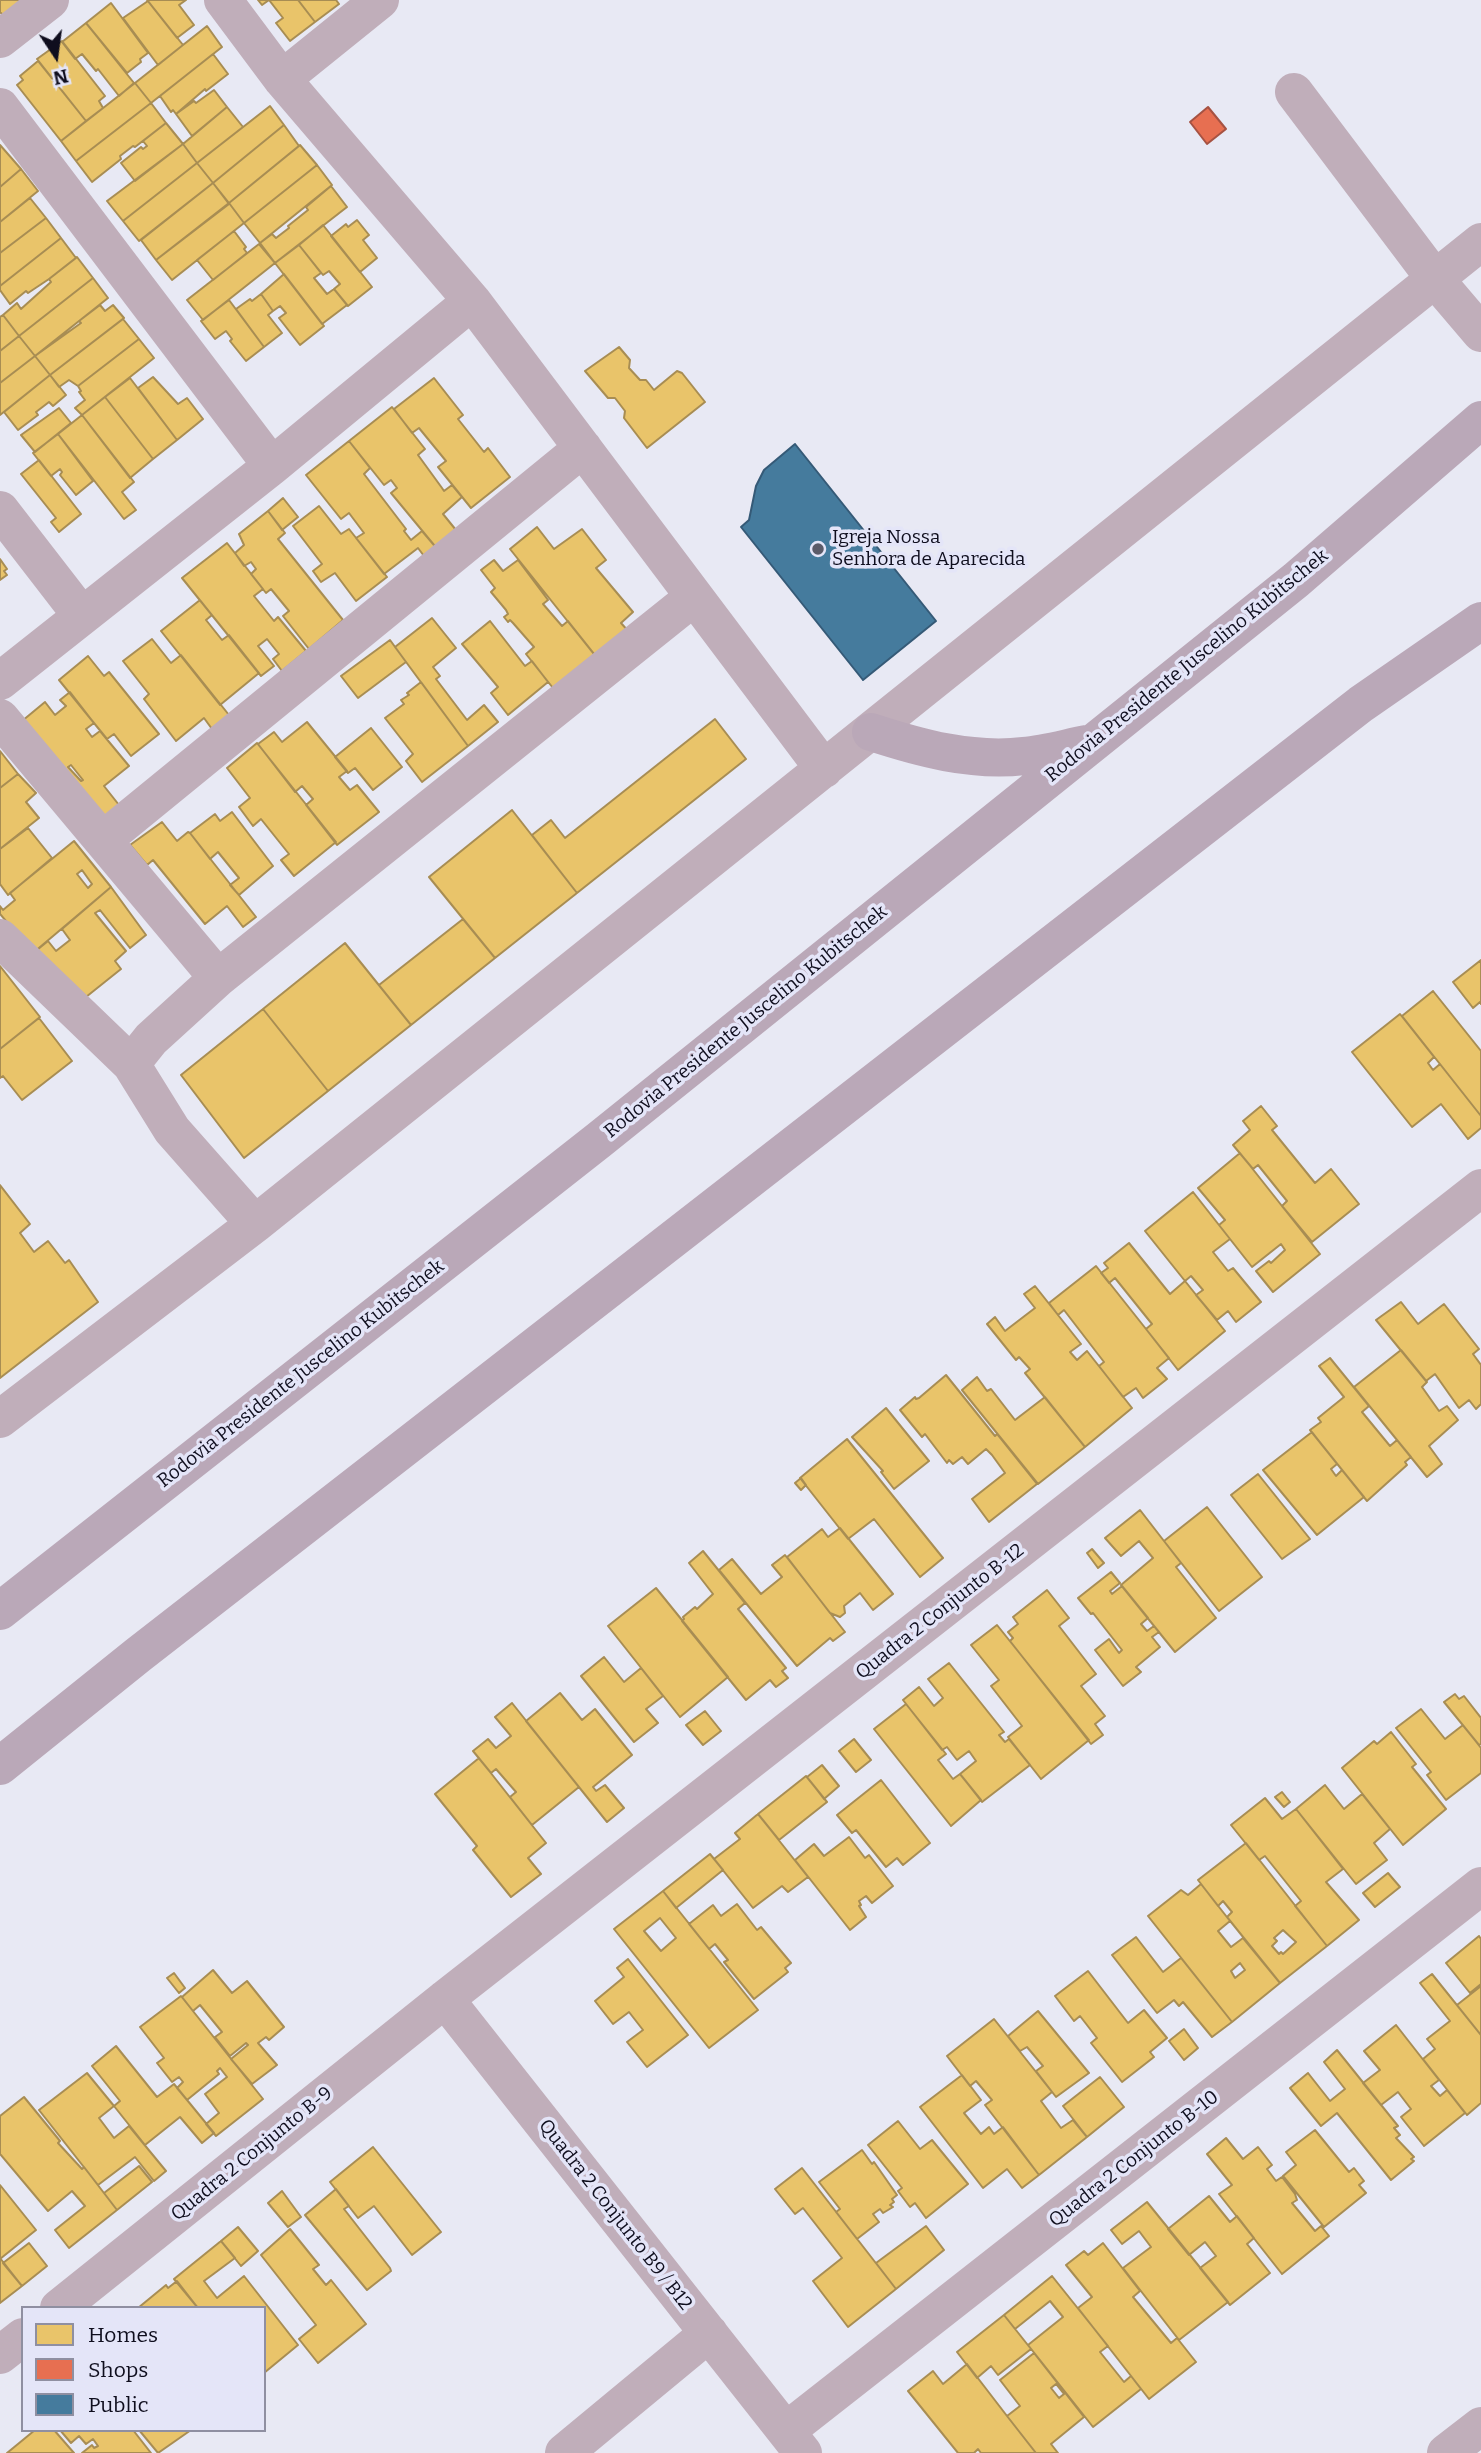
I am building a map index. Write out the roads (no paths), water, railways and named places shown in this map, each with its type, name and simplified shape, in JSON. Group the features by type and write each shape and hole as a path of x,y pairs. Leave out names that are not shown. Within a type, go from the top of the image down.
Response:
{"highway":[{"name":"Rodovia Presidente Juscelino Kubitschek","path":"2,1607 599,1140 1296,580 1481,420"},
{"path":"0,1766 138,1655 1361,705 1481,621"},
{"path":"871,732 965,757 1023,757 1093,743"}],"street":[{"path":"0,39 50,0"},
{"path":"223,0 282,79 472,301 824,769"},
{"path":"282,79 380,0"},
{"path":"1294,92 1435,279 1481,333"},
{"path":"0,107 271,466"},
{"path":"0,1419 256,1224 1481,242"},
{"path":"0,681 271,466 472,301"},
{"path":"103,840 583,448"},
{"path":"0,510 82,616"},
{"path":"131,1064 151,1039 218,978 694,597"},
{"path":"0,718 218,978"},
{"path":"0,938 131,1064 172,1130 256,1224"},
{"name":"Quadra 2 Conjunto B-12","path":"444,1999 1481,1188"},
{"name":"Quadra 2 Conjunto B-10","path":"795,2442 1481,1886"},
{"name":"Quadra 2 Conjunto B-9","path":"61,2306 444,1999"},
{"name":"Quadra 2 Conjunto B9 / B12","path":"444,1999 795,2442"},
{"path":"564,2453 709,2333"},
{"path":"0,2355 21,2339"},
{"path":"1446,2453 1481,2426"}],"place":[{"name":"Igreja Nossa Senhora de Aparecida","path":"818,549"}]}
